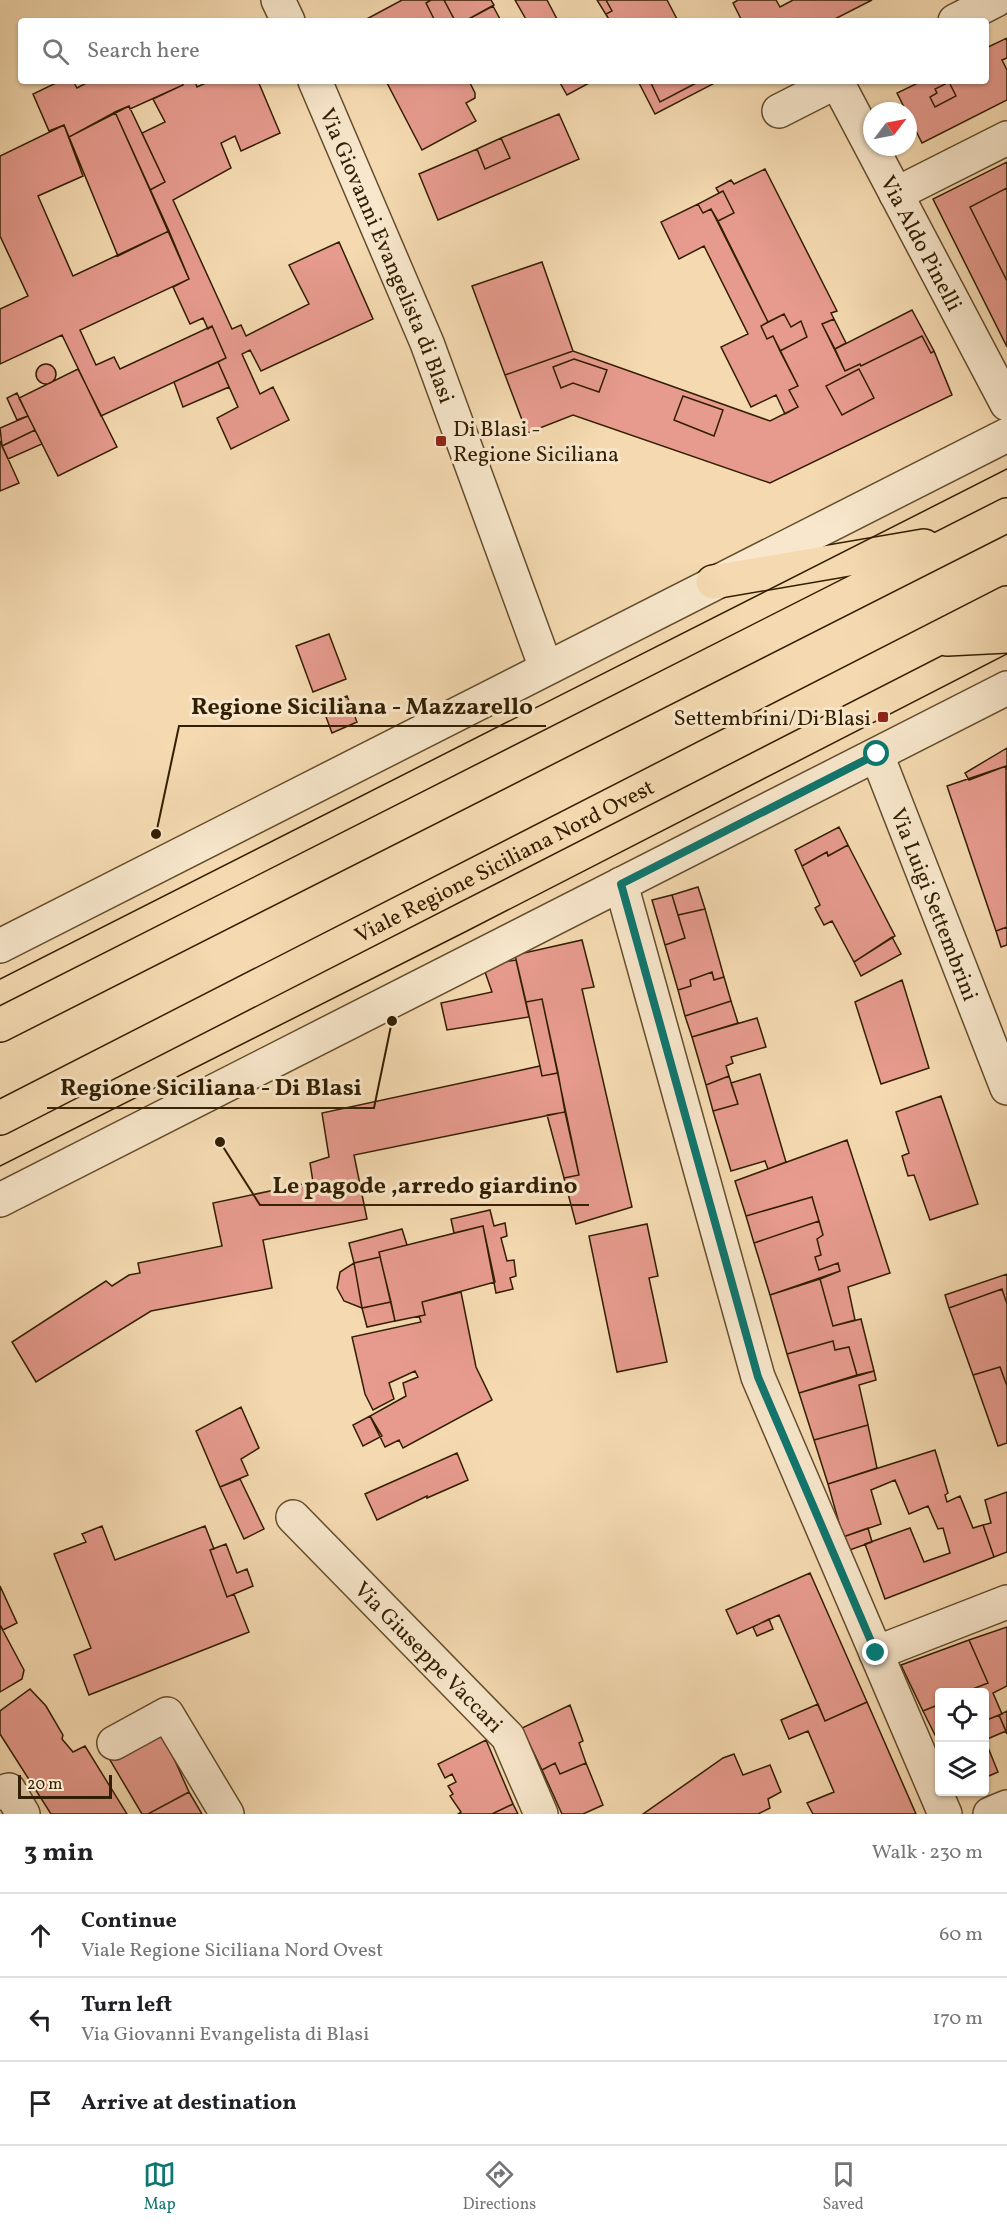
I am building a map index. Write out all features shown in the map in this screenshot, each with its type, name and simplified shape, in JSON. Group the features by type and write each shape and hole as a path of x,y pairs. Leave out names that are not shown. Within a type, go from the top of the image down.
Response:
{"main road":[{"path":"0,1025 1007,515"},
{"path":"712,582 961,539"},
{"name":"Viale Regione Siciliana Nord Ovest","path":"0,1118 1007,603"},
{"path":"933,640 1007,636"}],"street":[{"path":"278,0 287,18"},
{"path":"961,18 996,0"},
{"name":"Via Giovanni Evangelista di Blasi","path":"316,84 427,343 546,668"},
{"path":"779,111 832,84"},
{"name":"Via Aldo Pinelli","path":"840,84 1007,404"},
{"path":"896,194 1007,138"},
{"path":"0,946 712,582 1007,435"},
{"path":"0,1200 1007,688"},
{"name":"Via Luigi Settembrini","path":"877,754 1007,1088"},
{"path":"621,884 758,1377 945,1814"},
{"name":"Via Giuseppe Vaccari","path":"293,1517 508,1737 542,1814"},
{"path":"876,1653 1007,1602"},
{"path":"114,1743 167,1714 227,1814"},
{"path":"990,1814 1007,1807"}],"building":[{"path":"402,0 431,0 426,3 434,18 369,18"},
{"path":"431,0 444,0 453,18 434,18 426,3"},
{"path":"444,0 491,0 494,5 470,18 453,18"},
{"path":"515,0 547,0 556,18 525,18"},
{"path":"597,0 606,0 612,11 606,14 608,18"},
{"path":"606,0 667,0 676,18 608,18 606,14 612,11"},
{"path":"738,0 776,0 780,7 793,0 872,0 837,18 740,18 733,3"},
{"path":"493,6 499,18 471,18"},
{"path":"1007,38 1007,58 1002,60 1007,70 1007,100 922,143 917,133 917,102 902,102 897,93 916,84 945,84 935,89 937,93 930,97 935,107 956,96 950,84 989,84 989,47"},
{"path":"54,84 75,84 77,88 84,84 183,85 130,109 129,106 69,137 64,125 49,131 33,94"},
{"path":"196,84 197,87 204,84 259,84 280,133 241,151 235,136 221,143 231,168 173,200 232,329 241,325 246,336 309,304 289,265 339,242 373,319 261,371 250,350 242,354 260,394 273,387 289,420 231,449 217,418 238,407 218,362 226,358 212,326 208,329 203,318 190,324 173,287 189,279 150,190 165,182 142,133 165,122 153,99 183,85"},
{"path":"388,84 470,84 475,98 466,103 476,121 422,150"},
{"path":"561,84 587,84 567,95"},
{"path":"640,84 651,84 660,102 694,84 713,84 655,114"},
{"path":"651,84 694,84 660,102"},
{"path":"950,84 956,96 935,107 930,97 937,93 935,89"},
{"path":"129,106 165,182 150,190 115,112"},
{"path":"115,112 169,231 118,256 69,137"},
{"path":"559,114 579,159 438,220 419,174 477,149 485,169 510,158 501,138"},
{"path":"64,125 83,176 38,196 73,276 169,231 189,279 80,330 96,365 114,357 120,369 212,326 226,358 101,416 62,335 0,364 0,309 28,296 0,236 0,156"},
{"path":"501,138 510,158 485,169 477,149"},
{"path":"1007,162 1007,188 970,207 1007,281 1007,347 933,199"},
{"path":"765,169 837,311 831,313 834,319 822,324 845,371 860,364 861,366 922,336 931,353 934,351 952,395 770,483 573,415 527,433 505,375 573,351 770,421 798,407 789,390 798,386 780,351 807,337 801,321 791,327 784,314 768,322 718,221 734,213 723,191 719,193 716,188 731,180 734,184","holes":["574,359 607,370 599,392 573,383 561,388 553,367","859,369 874,398 842,415 826,386","683,396 723,410 714,436 674,420"]},
{"path":"1007,188 1007,281 970,207"},
{"path":"723,191 734,213 718,221 711,209 703,213 698,204"},
{"path":"698,204 703,213 711,209 768,322 761,326 767,339 773,336 798,386 789,390 798,407 785,414 776,395 751,407 721,347 748,334 704,246 679,259 661,222"},
{"path":"542,262 573,351 505,375 472,286"},
{"path":"912,310 934,351 931,353 922,336 861,366 860,364 845,371 835,349"},
{"path":"784,314 791,327 801,321 807,337 780,351 773,336 767,339 761,326"},
{"path":"834,319 846,343 835,349 822,324"},
{"path":"574,359 607,370 599,392 573,383 561,388 553,367"},
{"path":"218,362 229,387 183,407 174,382"},
{"path":"46,364 53,367 56,374 53,381 46,384 39,381 36,374 39,367"},
{"path":"78,369 117,447 58,476 19,398"},
{"path":"859,369 874,398 842,415 826,386"},
{"path":"17,393 28,416 17,420 7,398"},
{"path":"683,396 723,410 714,436 674,420"},
{"path":"28,416 35,430 2,446 0,428"},
{"path":"35,430 42,444 8,459 2,446"},
{"path":"0,441 19,483 0,491"},
{"path":"329,634 346,679 313,692 296,646"},
{"path":"347,696 357,722 332,733 322,706"},
{"path":"1007,748 1007,770 1006,766 969,780 965,773"},
{"path":"1006,766 1007,927 996,931 947,786"},
{"path":"839,827 848,845 828,856 827,852 802,866 795,850"},
{"path":"848,845 895,936 854,962 832,921 824,925 815,908 820,905 802,866 827,852 828,856"},
{"path":"698,887 705,909 678,915 672,895"},
{"path":"672,895 685,938 665,945 652,900"},
{"path":"705,909 724,977 714,980 712,972 690,980 691,986 678,990 665,945 685,938 678,915"},
{"path":"1007,927 1007,945 1001,947 996,931"},
{"path":"892,937 901,954 861,976 854,962"},
{"path":"582,940 594,987 582,989 632,1207 576,1224 564,1178 579,1175 542,999 526,1002 515,955"},
{"path":"516,960 529,1017 447,1030 441,1003 492,992 485,972 492,964"},
{"path":"712,972 714,980 724,977 731,1001 685,1016 678,990 691,986 690,980"},
{"path":"902,980 929,1068 881,1084 855,1002"},
{"path":"542,999 558,1073 542,1076 526,1002"},
{"path":"731,1001 738,1023 692,1037 685,1016"},
{"path":"757,1018 766,1047 731,1057 733,1063 726,1066 729,1076 706,1085 692,1037"},
{"path":"540,1066 542,1076 558,1073 565,1112 354,1155 367,1219 263,1240 272,1288 151,1311 36,1382 12,1342 106,1281 112,1286 129,1275 140,1273 138,1263 222,1246 213,1203 313,1182 310,1163 329,1157 322,1113"},
{"path":"760,1074 786,1162 768,1169 765,1161 731,1171 713,1111 738,1104 731,1083"},
{"path":"729,1076 738,1104 713,1111 706,1085"},
{"path":"941,1096 978,1204 930,1220 914,1175 908,1176 902,1156 909,1153 896,1112"},
{"path":"565,1112 579,1175 564,1178 547,1115"},
{"path":"847,1140 890,1273 848,1287 855,1320 833,1326 820,1279 840,1271 838,1263 819,1270 815,1257 821,1255 817,1239 823,1235 812,1197 746,1216 735,1181"},
{"path":"812,1197 819,1221 754,1243 746,1216"},
{"path":"490,1210 494,1226 505,1223 507,1236 501,1238 507,1261 514,1260 516,1276 510,1278 513,1289 496,1293 483,1226 454,1233 451,1219"},
{"path":"819,1221 823,1235 817,1239 821,1255 815,1257 819,1270 838,1263 840,1271 770,1295 754,1243"},
{"path":"647,1224 658,1276 649,1278 667,1362 617,1372 589,1236"},
{"path":"483,1226 495,1282 422,1302 425,1315 395,1321 379,1252"},
{"path":"402,1229 407,1245 379,1252 380,1257 354,1263 349,1243"},
{"path":"380,1257 391,1302 362,1308 354,1263"},
{"path":"354,1263 362,1308 344,1301 337,1288 340,1272"},
{"path":"1007,1274 1007,1304 1002,1289 949,1308 945,1295"},
{"path":"820,1279 833,1326 861,1319 874,1371 857,1375 849,1347 835,1350 833,1341 787,1354 770,1295"},
{"path":"1002,1289 1007,1304 1007,1386 1000,1367 973,1375 949,1308"},
{"path":"461,1292 476,1367 492,1400 403,1448 399,1440 385,1447 370,1416 406,1396 403,1383 418,1377 415,1371 389,1383 394,1399 373,1410 365,1394 352,1337 421,1322 419,1316 425,1315 422,1302"},
{"path":"391,1302 395,1321 367,1327 362,1308"},
{"path":"833,1341 835,1350 849,1347 857,1375 799,1393 787,1354"},
{"path":"1000,1367 1007,1386 1007,1443 998,1446 973,1375"},
{"path":"874,1371 876,1380 859,1385 868,1425 814,1440 799,1393"},
{"path":"241,1407 259,1448 241,1459 248,1475 220,1487 196,1431"},
{"path":"370,1416 382,1436 363,1446 353,1425"},
{"path":"868,1425 877,1468 828,1484 814,1440"},
{"path":"935,1450 948,1493 945,1495 947,1502 960,1496 973,1528 983,1525 994,1557 885,1599 865,1544 910,1528 924,1562 950,1553 943,1528 938,1529 928,1506 909,1514 895,1480 871,1490 881,1524 843,1537 828,1484"},
{"path":"457,1453 468,1480 427,1498 427,1496 377,1520 365,1494"},
{"path":"240,1479 264,1529 244,1539 220,1487"},
{"path":"1007,1492 1007,1552 994,1557 983,1525 991,1523 985,1500"},
{"path":"102,1526 115,1560 205,1526 214,1549 210,1550 227,1597 234,1594 249,1632 89,1695 74,1655 91,1648 54,1554 86,1542 82,1534"},
{"path":"868,1528 872,1542 847,1551 843,1537"},
{"path":"226,1544 237,1573 247,1569 253,1586 227,1597 210,1550"},
{"path":"810,1573 867,1702 825,1721 779,1615 737,1634 726,1610"},
{"path":"0,1586 17,1623 3,1630 0,1625"},
{"path":"769,1619 773,1629 757,1636 753,1627"},
{"path":"0,1625 24,1670 22,1679 0,1692"},
{"path":"1007,1627 1007,1686 993,1693 1002,1714 989,1719 989,1688 975,1688 988,1683 969,1640"},
{"path":"969,1640 988,1683 975,1688 935,1688 935,1706 923,1711 901,1665"},
{"path":"30,1689 46,1706 63,1735 62,1739 73,1752 85,1746 127,1814 51,1814 0,1734 0,1711"},
{"path":"867,1702 916,1814 813,1814 807,1803 834,1792 808,1731 789,1739 781,1720 818,1704 825,1721"},
{"path":"570,1705 583,1741 579,1743 586,1763 560,1774 555,1763 542,1770 522,1728"},
{"path":"935,1706 935,1735 923,1711"},
{"path":"1007,1711 1007,1734 999,1715"},
{"path":"999,1715 1006,1731 989,1738 989,1719"},
{"path":"163,1734 189,1792 148,1814 142,1814 107,1755"},
{"path":"486,1740 513,1804 492,1814 458,1814 461,1812 450,1796 453,1794 448,1786 456,1782 452,1774 445,1778 438,1764"},
{"path":"989,1750 998,1772 989,1776"},
{"path":"734,1754 743,1775 770,1765 781,1792 768,1799 770,1808 758,1814 643,1814 723,1758"},
{"path":"555,1763 560,1774 586,1763 603,1805 583,1814 562,1814 542,1770"},
{"path":"189,1792 202,1814 148,1814"},
{"path":"513,1804 518,1814 492,1814"}],"tram line":[{"path":"0,979 1007,469"},
{"path":"0,1166 467,931 1007,654"}],"place":[{"name":"Di Blasi - Regione Siciliana","path":"441,441"},
{"name":"Settembrini/Di Blasi","path":"883,717"},
{"name":"Regione Siciliana - Mazzarello","path":"156,834"},
{"name":"Regione Siciliana - Di Blasi","path":"392,1021"},
{"name":"Le pagode ,arredo giardino","path":"220,1142"}],"route":[{"path":"876,1653 758,1377 621,884 877,754"}]}
